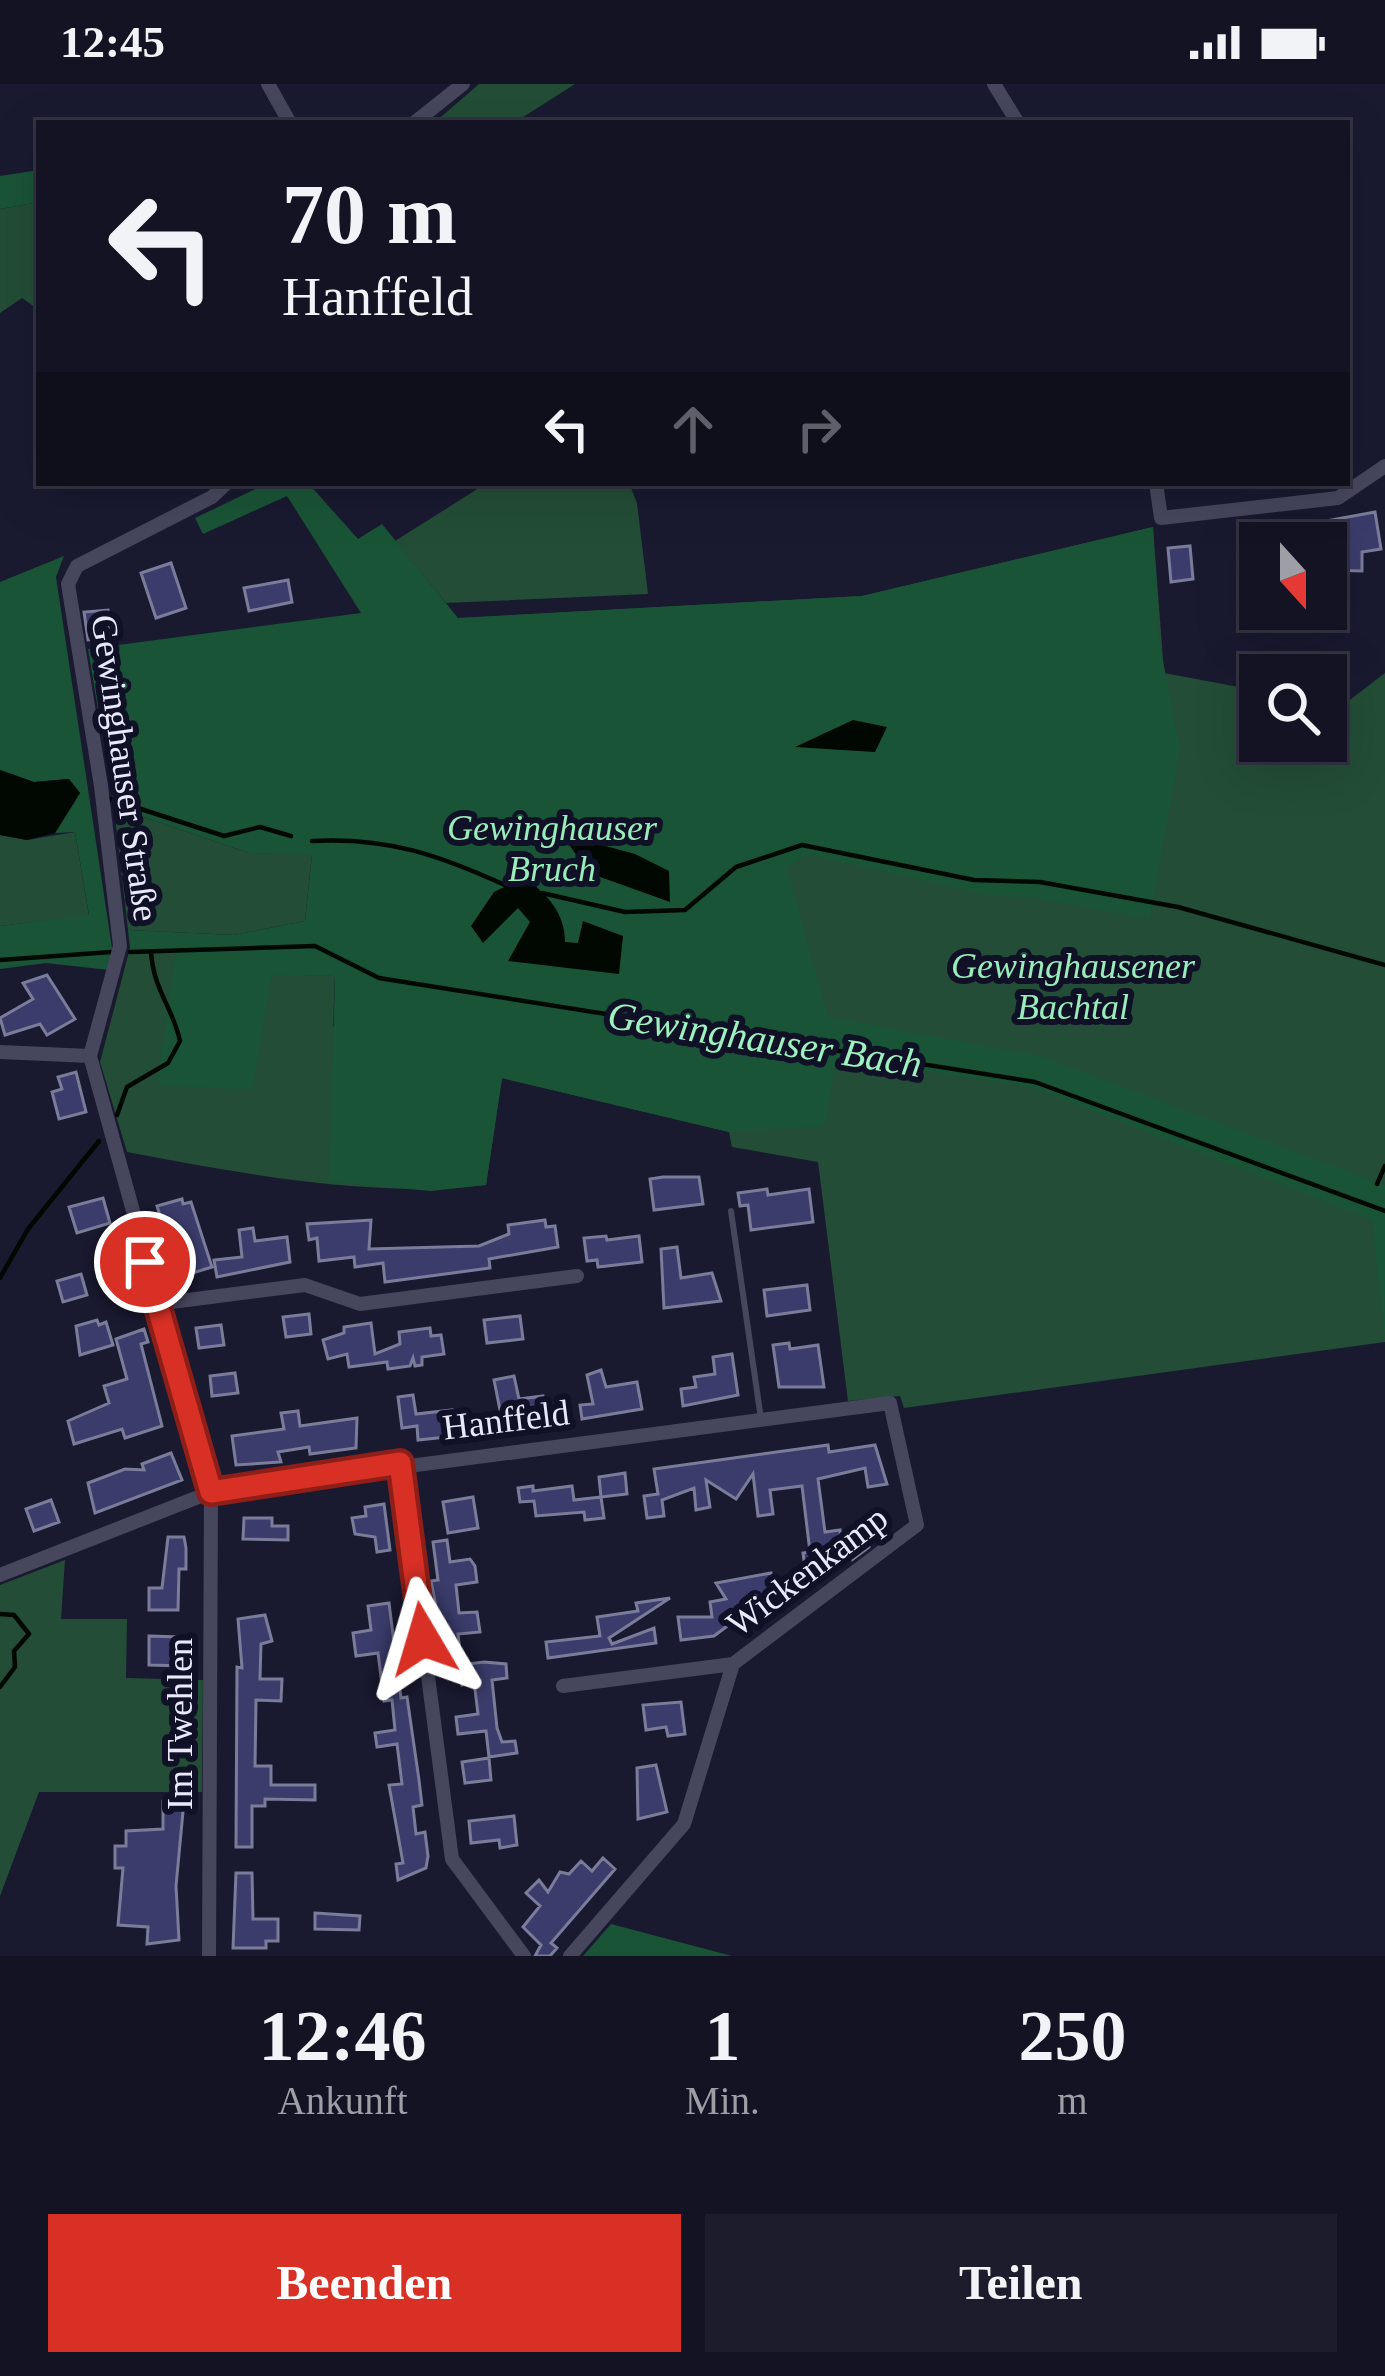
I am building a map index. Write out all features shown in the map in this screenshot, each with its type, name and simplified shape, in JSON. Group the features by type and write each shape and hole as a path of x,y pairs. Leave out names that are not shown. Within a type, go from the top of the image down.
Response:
{"street":[{"path":"268,84 288,120"},
{"path":"418,120 463,84"},
{"path":"994,84 1016,120"},
{"path":"1156,486 1161,518 1338,498 1385,466"},
{"name":"Gewinghauser Straße","path":"90,1056 120,952 101,786 68,584 76,566 212,497 224,486"},
{"path":"0,1052 90,1056 211,1492"},
{"path":"156,1304 305,1286 360,1304 577,1276"},
{"name":"Hanffeld","path":"0,1575 211,1492 400,1463 890,1402"},
{"name":"Wickenkamp","path":"570,1956 684,1824 733,1664 917,1526 890,1402"},
{"path":"400,1463 452,1859 524,1956"},
{"name":"Im Twehlen","path":"209,1956 211,1492"},
{"path":"562,1687 733,1664"}],"lane":[{"path":"731,1211 761,1419"}],"green space":[{"path":"479,84 575,84 519,120 437,120"},
{"path":"36,170 36,203 0,209 0,176"},
{"path":"36,203 36,308 22,298 0,313 0,209"},
{"name":"Gewinghauser Bruch","path":"262,486 311,486 358,539 382,524 458,618 862,596 1153,527 1158,635 1180,749 1150,919 1030,897 991,896 806,854 787,868 828,1017 1041,1056 1385,1185 1385,1339 1372,1220 1030,1087 836,1058 825,1126 729,1132 502,1078 486,1185 431,1191 329,1182 335,976 272,975 252,1090 157,1085 176,949 130,948 128,930 234,935 305,921 312,855 249,853 114,807 88,649 361,613 287,496 203,534 195,518"},
{"path":"482,486 630,486 637,503 648,594 446,603 395,541"},
{"name":"Gewinghausener Bachtal","path":"1153,527 1164,673 1239,687 1239,762 1347,762 1347,702 1385,673 1385,1342 904,1408 900,1396 848,1401 818,1162 732,1147 729,1132 502,1078 486,1185 351,1186 261,1176 127,1152 100,1062 130,948 176,948 172,1001 272,974 335,976 333,1028 458,618 862,596"},
{"path":"64,556 56,577 112,948 109,970 46,963 0,969 0,926 89,915 75,832 55,833 80,793 68,779 34,782 0,770 0,582"},
{"path":"114,807 249,853 312,854 305,921 234,935 128,930"},
{"path":"75,832 89,916 0,926 0,835 27,840"},
{"path":"65,1560 61,1619 127,1619 126,1678 203,1680 202,1792 39,1792 0,1896 0,1585"},
{"path":"611,1924 732,1956 583,1956"}],"shaded area":[{"path":"853,720 887,727 875,752 795,747"},
{"path":"0,770 34,782 69,779 80,793 55,833 27,840 0,835"},
{"path":"598,844 635,854 669,871 670,902 589,873 570,846"},
{"path":"524,877 553,905 565,942 578,943 583,921 623,936 619,974 508,961 530,922 518,908 483,943 471,926 494,892"}],"building":[{"path":"1375,512 1381,549 1362,552 1362,571 1347,571 1347,522 1326,521"},
{"path":"1190,546 1193,579 1171,582 1168,548"},
{"path":"171,563 186,608 156,618 141,573"},
{"path":"288,580 292,602 249,611 244,588"},
{"path":"108,610 110,638 88,640 84,612"},
{"path":"47,975 75,1019 47,1035 40,1024 5,1035 0,1018 33,999 23,983"},
{"path":"76,1072 86,1112 59,1119 52,1092 62,1089 58,1077"},
{"path":"699,1177 703,1204 654,1210 650,1179"},
{"path":"767,1189 768,1195 809,1189 813,1222 751,1230 748,1205 740,1206 738,1193"},
{"path":"103,1198 110,1223 77,1233 69,1207"},
{"path":"182,1199 183,1204 191,1202 212,1267 186,1275 172,1227 164,1229 157,1206"},
{"path":"371,1220 369,1249 479,1246 509,1234 508,1225 545,1220 546,1227 555,1226 558,1247 489,1259 490,1268 385,1282 383,1263 355,1267 354,1257 319,1261 317,1238 309,1240 307,1224"},
{"path":"253,1228 255,1241 287,1237 290,1262 217,1277 214,1260 242,1257 239,1230"},
{"path":"606,1236 607,1240 639,1236 642,1262 598,1267 597,1260 587,1261 584,1238"},
{"path":"677,1247 681,1278 712,1273 721,1301 664,1308 661,1249"},
{"path":"81,1274 87,1295 63,1302 57,1281"},
{"path":"807,1285 810,1310 767,1316 764,1290"},
{"path":"309,1314 311,1334 286,1337 283,1317"},
{"path":"520,1316 523,1339 487,1343 484,1320"},
{"path":"97,1320 99,1325 106,1322 113,1345 80,1355 76,1326"},
{"path":"371,1323 375,1354 400,1344 399,1332 430,1328 431,1336 441,1335 444,1354 422,1357 422,1365 415,1366 413,1358 410,1366 388,1369 387,1362 349,1367 347,1354 328,1359 323,1340 344,1333 344,1327"},
{"path":"221,1325 224,1345 199,1348 196,1328"},
{"path":"144,1329 148,1342 141,1344 162,1426 125,1438 122,1429 74,1444 68,1421 109,1403 104,1386 127,1379 116,1339"},
{"path":"789,1343 790,1349 818,1345 824,1387 779,1387 773,1345"},
{"path":"732,1354 738,1395 683,1406 681,1389 696,1387 694,1377 715,1374 713,1357"},
{"path":"601,1370 606,1387 637,1382 642,1409 582,1419 580,1405 593,1404 587,1375"},
{"path":"235,1373 238,1393 212,1396 210,1376"},
{"path":"514,1376 519,1399 543,1396 546,1420 491,1431 489,1417 501,1415 494,1380"},
{"path":"413,1395 416,1414 452,1410 456,1436 418,1440 417,1426 402,1428 398,1397"},
{"path":"298,1411 300,1426 357,1418 356,1448 310,1454 309,1447 278,1452 281,1462 236,1465 232,1436 284,1429 281,1413"},
{"path":"828,1445 829,1452 875,1445 887,1484 868,1487 865,1468 818,1479 825,1532 840,1530 841,1540 868,1537 869,1547 853,1559 853,1553 827,1557 819,1562 820,1573 806,1575 803,1553 810,1552 802,1486 770,1490 773,1514 758,1516 753,1474 736,1499 706,1480 710,1507 696,1510 694,1488 662,1500 664,1516 647,1518 644,1496 658,1494 654,1469"},
{"path":"171,1453 182,1480 95,1513 88,1483 125,1469 144,1470 142,1464"},
{"path":"625,1473 627,1494 601,1497 599,1477"},
{"path":"572,1486 574,1500 601,1497 604,1518 585,1520 584,1512 536,1516 534,1501 520,1502 518,1488"},
{"path":"473,1497 478,1528 448,1533 443,1502"},
{"path":"51,1500 59,1522 34,1531 26,1509"},
{"path":"384,1504 390,1550 377,1552 375,1537 355,1534 352,1518 366,1516 365,1507"},
{"path":"244,1518 272,1518 272,1526 288,1526 288,1540 243,1539"},
{"path":"168,1537 184,1537 186,1548 186,1569 179,1569 178,1610 149,1610 149,1588 162,1588"},
{"path":"447,1540 450,1562 470,1559 475,1566 477,1582 456,1585 459,1613 477,1612 480,1632 458,1634 461,1657 447,1659 431,1581 438,1580 433,1542"},
{"path":"771,1573 777,1604 750,1609 714,1636 681,1640 678,1617 712,1617 710,1602 726,1599 716,1583"},
{"path":"670,1598 609,1638 612,1644 654,1628 656,1643 548,1658 546,1642 600,1636 597,1617 638,1611 636,1603"},
{"path":"389,1603 422,1805 413,1807 416,1834 425,1832 428,1856 426,1868 398,1880 396,1864 403,1863 389,1785 402,1784 397,1744 377,1747 375,1733 395,1730 392,1700 384,1701 378,1653 356,1656 353,1633 371,1630 368,1606"},
{"path":"265,1615 272,1641 261,1644 260,1679 282,1679 281,1701 256,1700 255,1766 271,1766 271,1785 315,1785 315,1800 265,1799 265,1806 252,1806 252,1847 236,1847 237,1667 242,1668 238,1619"},
{"path":"149,1636 181,1637 185,1666 149,1665"},
{"path":"506,1664 507,1678 492,1680 497,1728 502,1742 515,1741 517,1753 489,1757 486,1731 458,1734 456,1717 478,1714 474,1681 462,1685 459,1665"},
{"path":"681,1702 685,1734 668,1736 666,1727 646,1730 643,1705"},
{"path":"489,1758 491,1780 465,1783 462,1762"},
{"path":"656,1765 667,1812 638,1819 637,1768"},
{"path":"163,1801 184,1801 176,1886 179,1940 147,1944 148,1927 118,1925 123,1868 115,1868 115,1846 126,1846 126,1831 163,1829"},
{"path":"514,1816 517,1845 500,1848 499,1840 471,1843 469,1821"},
{"path":"603,1858 615,1869 551,1943 557,1948 550,1956 535,1956 541,1945 523,1927 540,1906 526,1893 539,1880 548,1892 560,1872 569,1874 581,1861 592,1871"},
{"path":"236,1873 252,1873 253,1919 278,1919 278,1941 266,1941 266,1948 233,1948"},
{"path":"315,1913 360,1916 359,1930 315,1929"}],"waterway":[{"path":"107,798 224,836 260,827 291,836"},
{"path":"312,841 365,842 412,850 507,886"},
{"path":"542,893 625,912 685,910 736,867 802,845 974,880 1040,882 1178,907 1385,965"},
{"name":"Gewinghauser Bach","path":"130,952 315,946 379,978 1035,1082 1385,1211"},
{"name":"Gewinghauser Bach","path":"0,960 111,952"},
{"path":"117,1115 127,1087 168,1063 180,1041 151,952"},
{"path":"0,1278 28,1229 99,1141"},
{"path":"1377,1184 1385,1166"},
{"path":"0,1614 14,1615 29,1634 14,1651 15,1667 0,1687"}],"route":[{"path":"145,1262 211,1492 400,1463 423,1639"}]}
